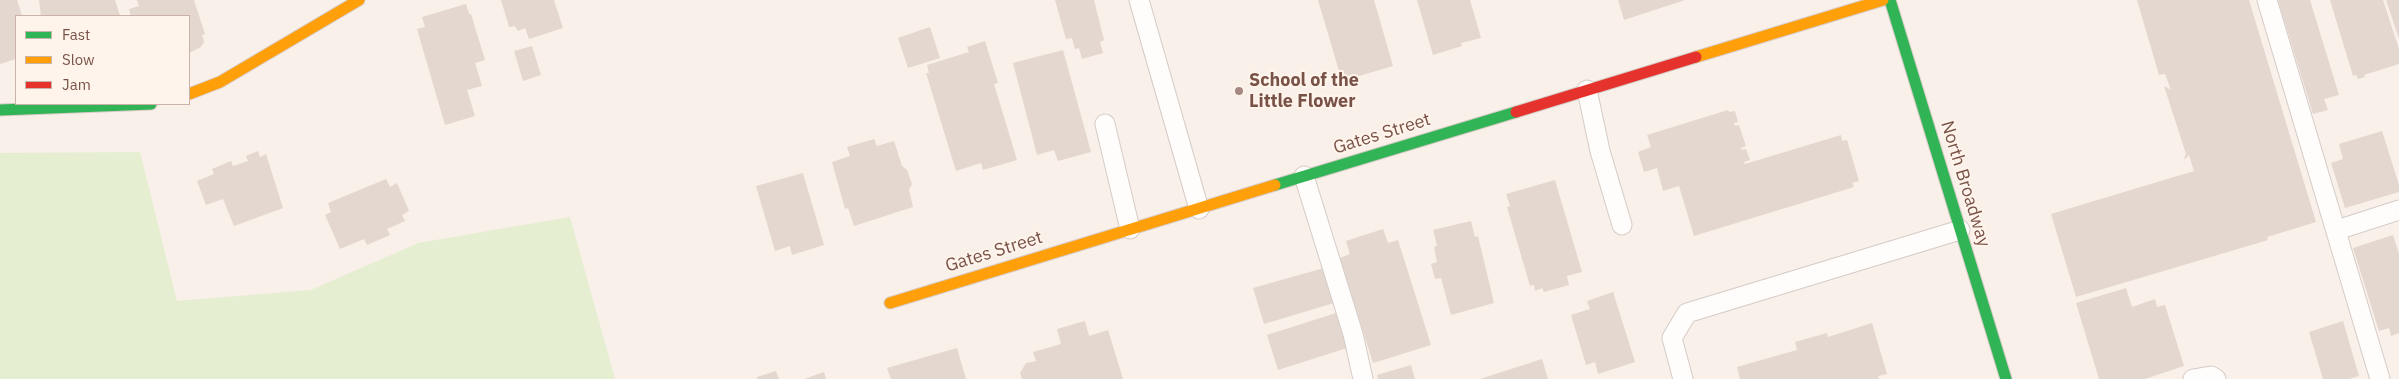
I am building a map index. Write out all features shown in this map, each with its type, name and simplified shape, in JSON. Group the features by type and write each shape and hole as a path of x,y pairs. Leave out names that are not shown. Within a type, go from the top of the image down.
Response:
{"street":[{"path":"190,94 220,82 359,0"},
{"name":"Gates Street","path":"890,302 1883,0"},
{"name":"North Broadway","path":"1890,0 2006,379"},
{"path":"0,110 126,105"}],"lane":[{"path":"1139,0 1198,209"},
{"path":"2266,0 2337,230 2380,379"},
{"path":"1587,90 1600,151 1622,226"},
{"path":"1105,124 1130,229"},
{"path":"1304,176 1353,334 1364,379"},
{"path":"2337,230 2399,210"},
{"path":"1683,379 1672,338 1687,313 1960,230"},
{"path":"2193,379 2211,376 2216,379"}],"green space":[{"path":"140,152 177,301 311,290 418,243 570,217 615,379 0,379 0,153"}],"building":[{"path":"0,0 17,0 22,15 15,15 15,59 0,64"},
{"path":"39,0 115,0 120,15 41,15"},
{"path":"137,0 194,0 205,34 202,35 204,42 201,47 190,52 190,15 131,15 129,9 139,6"},
{"path":"501,0 554,0 563,28 529,39 525,28 518,31 515,26 509,27"},
{"path":"1055,0 1094,0 1104,40 1100,42 1103,53 1082,59 1079,48 1075,49 1072,38 1066,39"},
{"path":"1318,0 1374,0 1393,66 1342,81"},
{"path":"1417,0 1470,0 1481,38 1461,43 1462,46 1433,55"},
{"path":"1618,0 1685,0 1624,20"},
{"path":"2137,0 2249,0 2316,222 2267,237 2268,240 2076,297 2051,214 2194,171 2189,155 2184,158 2186,154 2164,86 2171,90 2165,74 2159,75"},
{"path":"2278,0 2310,0 2339,95 2324,99 2328,110 2313,114"},
{"path":"2330,0 2383,0 2399,49 2399,64 2364,75 2365,77 2358,79 2356,75 2353,76"},
{"path":"2386,0 2399,0 2399,39"},
{"path":"466,4 469,14 471,14 485,60 475,63 482,86 467,90 475,116 445,125 417,29 425,27 422,17"},
{"path":"930,27 940,58 908,68 898,38"},
{"path":"985,41 998,83 994,84 1017,160 983,170 981,163 956,171 926,73 929,73 927,65 969,52 967,47"},
{"path":"532,46 541,75 523,81 514,51"},
{"path":"1063,50 1091,152 1058,161 1054,150 1037,155 1013,63"},
{"path":"1728,110 1729,112 1735,111 1738,122 1734,123 1735,126 1739,125 1746,146 1741,148 1742,150 1746,149 1750,160 1744,162 1745,164 1841,135 1842,141 1847,140 1859,181 1852,183 1854,187 1694,236 1679,186 1663,191 1657,168 1644,172 1638,152 1651,147 1647,135"},
{"path":"2382,131 2399,185 2399,192 2345,208 2331,163 2343,159 2339,144"},
{"path":"874,139 877,146 894,141 902,166 907,170 912,184 909,190 913,207 854,226 848,208 845,209 832,162 850,156 847,147"},
{"path":"258,151 260,157 266,154 283,208 234,226 223,199 206,205 197,181 214,174 212,169 231,161 233,166 248,161 246,156"},
{"path":"803,173 824,245 792,255 790,246 775,251 756,186"},
{"path":"386,179 390,187 397,183 409,211 402,215 405,221 387,229 390,235 367,245 364,239 340,249 325,215 331,212 328,203"},
{"path":"1555,180 1582,272 1567,276 1569,285 1544,292 1542,288 1535,291 1534,285 1530,286 1507,207 1510,206 1506,194"},
{"path":"1471,221 1475,237 1478,236 1494,303 1451,315 1441,278 1435,279 1431,264 1437,262 1434,247 1437,246 1433,230"},
{"path":"1383,229 1388,243 1398,240 1431,345 1373,363 1340,258 1350,254 1346,241"},
{"path":"2393,235 2399,254 2399,333 2391,336 2389,328 2379,331 2353,248"},
{"path":"1324,268 1334,303 1264,324 1253,288"},
{"path":"2126,288 2132,307 2155,299 2157,307 2165,305 2184,366 2145,379 2099,379 2076,303"},
{"path":"1613,292 1635,362 1598,374 1595,362 1586,365 1571,315 1590,309 1587,301"},
{"path":"1336,313 1347,348 1278,370 1267,335"},
{"path":"1085,321 1089,336 1108,330 1123,379 1022,379 1020,373 1026,363 1036,361 1033,352 1061,344 1057,329"},
{"path":"2343,321 2359,376 2349,379 2323,379 2309,332"},
{"path":"1872,323 1887,374 1878,376 1879,379 1740,379 1737,367 1797,350 1795,342 1827,333 1828,337"},
{"path":"957,348 966,379 891,379 887,368"},
{"path":"1542,359 1548,379 1480,379"},
{"path":"1411,365 1415,379 1378,379 1377,375"},
{"path":"776,371 779,379 757,379 757,377"},
{"path":"824,372 826,379 804,379"}],"traffic: fast":[{"path":"1890,0 2006,379"},
{"path":"0,110 126,105"},
{"path":"1275,185 1516,112"}],"traffic: slow":[{"path":"190,94 220,82 359,0"},
{"path":"1696,57 1883,0"},
{"path":"890,303 1275,185"}],"traffic: jam":[{"path":"1516,112 1696,57"}],"place":[{"name":"School of the Little Flower","path":"1239,91"}]}
